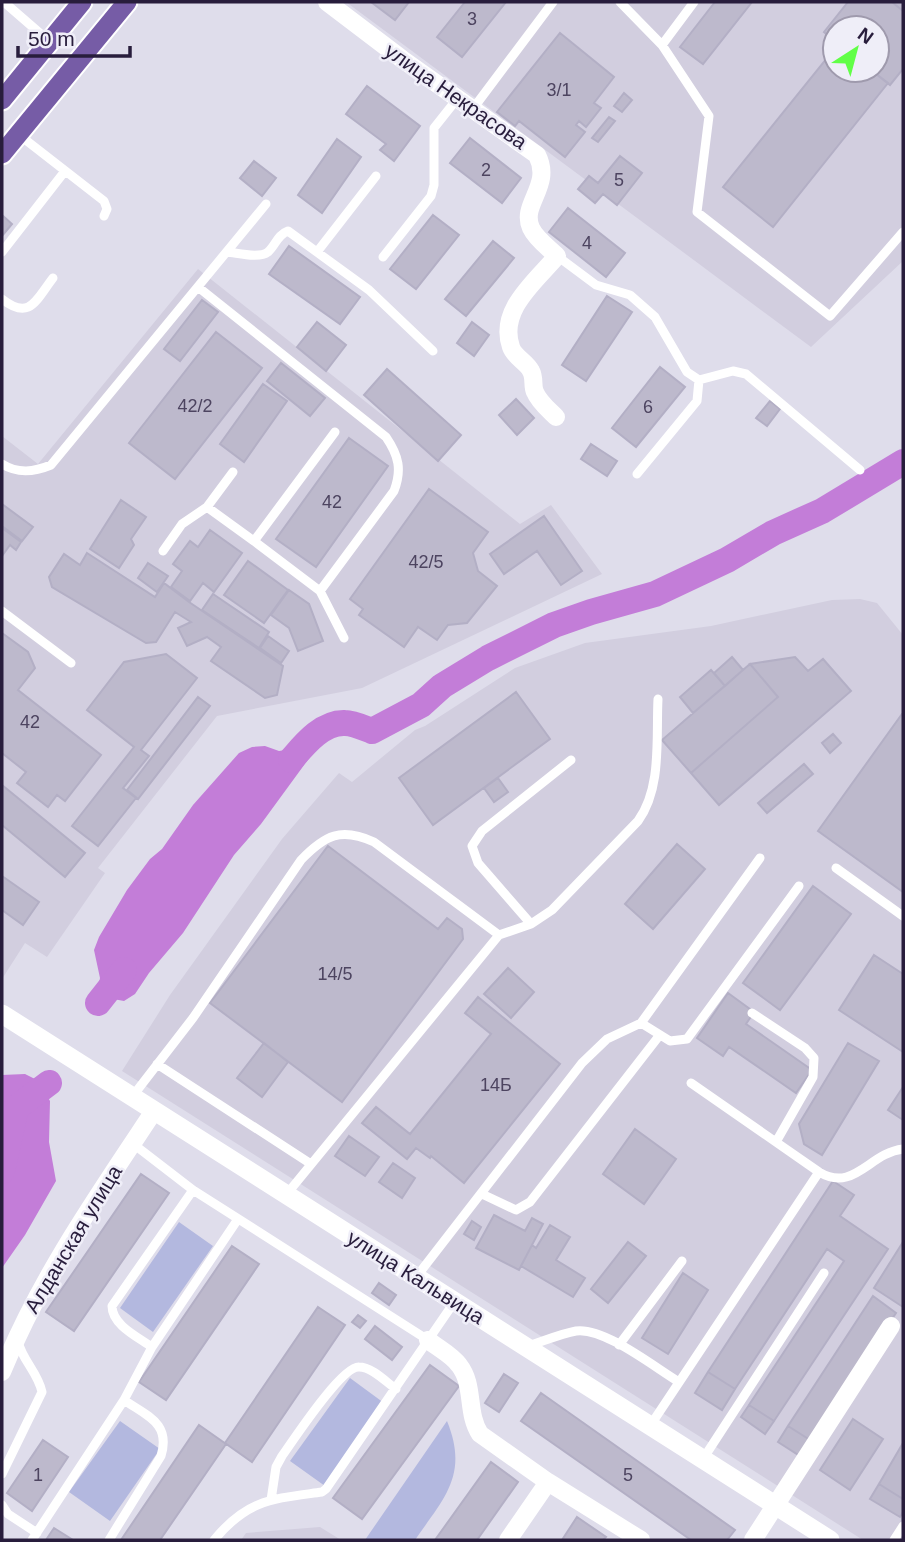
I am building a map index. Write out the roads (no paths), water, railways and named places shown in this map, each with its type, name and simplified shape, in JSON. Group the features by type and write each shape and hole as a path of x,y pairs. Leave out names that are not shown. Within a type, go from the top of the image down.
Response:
{"main road":[{"path":"2,100 82,2"},
{"path":"2,154 127,2"}],"street":[{"name":"улица Некрасова","path":"327,2 537,155 543,174 531,207 529,225 557,256"},
{"path":"556,417 533,390 531,370 511,349 507,329 511,313 557,256"},
{"name":"улица Кальвица","path":"2,1014 830,1540"},
{"name":"Алданская улица","path":"2,1372 42,1285 154,1111"},
{"path":"753,1540 891,1326"},
{"path":"428,1340 458,1363 463,1371 473,1423 480,1434 636,1539"},
{"path":"508,1540 548,1482"}],"lane":[{"path":"4,2 50,42"},
{"path":"472,110 553,2"},
{"path":"620,2 662,45 709,116 697,212 830,316 903,232"},
{"path":"662,45 694,2"},
{"path":"383,257 432,196 434,128 457,99"},
{"path":"18,134 104,201 107,209 104,216"},
{"path":"2,252 65,172"},
{"path":"317,252 376,176"},
{"path":"2,464 18,471 51,466 266,204"},
{"path":"227,252 260,256 268,252 281,233 288,231 369,289 433,351"},
{"path":"557,256 596,285 629,295 654,317 687,372 699,380 733,371 746,374 860,470"},
{"path":"2,299 12,307 29,309 53,278"},
{"path":"198,287 386,437 399,461 399,477 394,491 320,590"},
{"path":"637,474 697,401 699,380"},
{"path":"254,541 335,432"},
{"path":"163,551 183,524 207,508 233,472"},
{"path":"207,508 320,590 344,638"},
{"path":"2,611 71,663"},
{"path":"286,1195 499,935 531,924 552,910 638,821 653,793 658,699"},
{"path":"531,924 478,863 472,846 482,831 571,760"},
{"path":"131,1097 193,1018 301,860 319,841 339,835 359,835 374,842 499,935"},
{"path":"417,1276 582,1063 607,1039 641,1023 760,858"},
{"path":"836,868 903,916"},
{"path":"641,1023 670,1041 687,1039 799,886"},
{"path":"752,1013 805,1048 814,1058 813,1077 776,1142"},
{"path":"482,1194 516,1210 530,1202 659,1036"},
{"path":"157,1065 311,1164"},
{"path":"691,1083 830,1179 849,1178 884,1155 903,1149"},
{"path":"132,1143 193,1190 428,1340"},
{"path":"650,1426 819,1172"},
{"path":"152,1347 117,1321 112,1315 112,1306 193,1190"},
{"path":"2,1505 8,1514 34,1537 124,1400 152,1347 239,1219"},
{"path":"619,1345 681,1261"},
{"path":"703,1459 824,1273"},
{"path":"214,1540 230,1521 246,1510 271,1500 322,1492 326,1489 455,1301"},
{"path":"526,1346 577,1331 591,1332 619,1345 679,1382"},
{"path":"2,1474 42,1392 40,1380 22,1355 16,1337"},
{"path":"271,1500 276,1467 282,1456 348,1370 355,1367 369,1369 396,1389"},
{"path":"109,1540 161,1456 164,1444 164,1432 159,1425 124,1400"},
{"path":"894,1540 903,1526"}],"waterway":[{"path":"291,760 314,736 329,726 348,723 372,731 421,705 442,686 488,658 554,625 655,594 727,560 773,533 822,511 903,462"},
{"path":"98,1003 124,970"},
{"path":"2,1171 16,1108 49,1083"}]}
